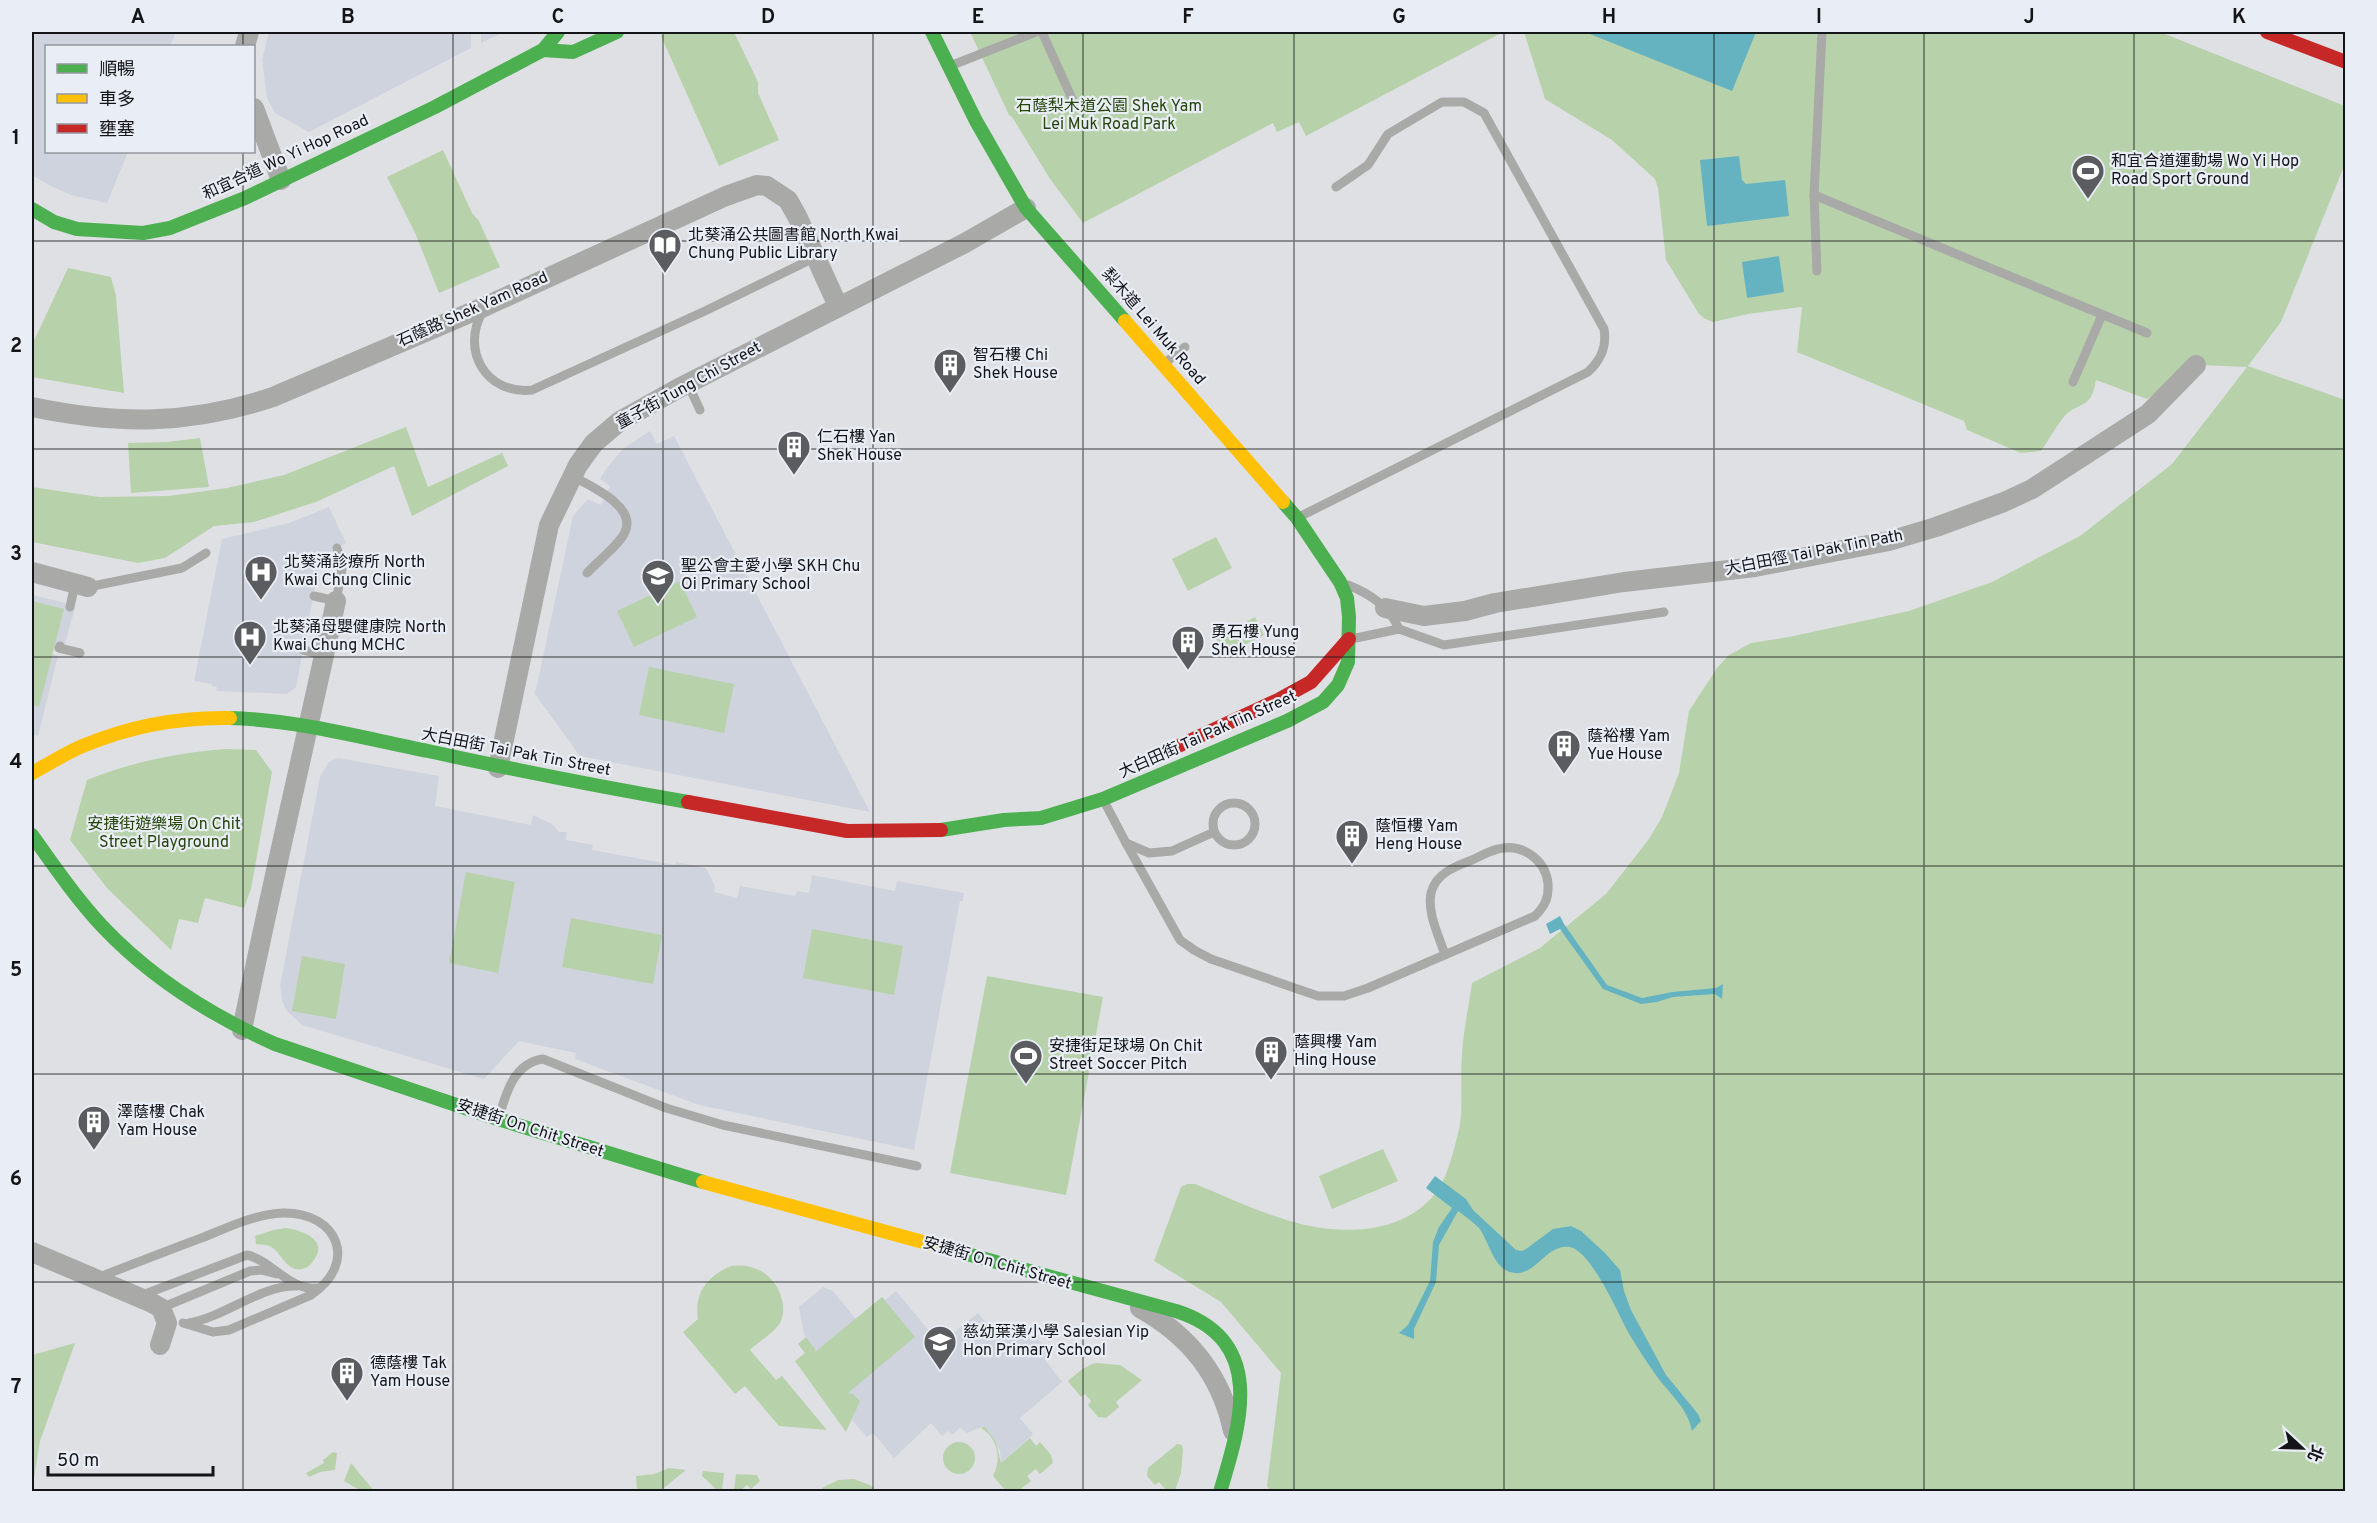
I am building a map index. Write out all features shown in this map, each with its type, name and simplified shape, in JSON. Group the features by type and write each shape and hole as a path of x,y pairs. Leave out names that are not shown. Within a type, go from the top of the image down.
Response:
{"street":[{"name":"和宜合道 Wo Yi Hop Road","path":"32,209 54,222 76,229 143,233 170,228 245,198 435,107 543,50 558,32"},
{"path":"543,50 573,52 617,32"},
{"name":"梨木道 Lei Muk Road","path":"932,32 998,163 1026,208 1297,518 1340,582 1347,598 1349,639"},
{"path":"2276,33 2346,62"},
{"path":"255,111 280,180"},
{"name":"石蔭路 Shek Yam Road","path":"32,407 60,413 133,420 184,418 215,414 273,397 486,306 726,196 757,185 767,186 788,200 838,306"},
{"name":"童子街 Tung Chi Street","path":"498,768 549,525 572,476 594,443 620,422 688,384 965,243 1026,208"},
{"name":"大白田徑 Tai Pak Tin Path","path":"1385,608 1424,616 1465,610 1624,582 1755,567 1889,541 1936,527 2032,489 2148,414 2196,365"},
{"path":"32,572 81,586"},
{"path":"242,1030 336,601"},
{"name":"大白田街 Tai Pak Tin Street","path":"1151,759 1280,699 1311,682 1349,639"},
{"name":"大白田街 Tai Pak Tin Street","path":"32,773 84,745 129,730 173,721 216,718 256,719 308,726 498,768 847,831 932,832 1004,820 1041,818 1103,799 1287,721 1323,702 1338,685 1348,662 1349,639"},
{"name":"大白田街 Tai Pak Tin Street","path":"1004,820 1046,802"},
{"name":"安捷街 On Chit Street","path":"32,835 81,903 140,963 205,1010 242,1030 275,1044 498,1119 660,1170 1190,1317 1210,1327 1234,1358 1241,1379 1242,1398 1235,1440 1220,1491"},
{"path":"32,1252 138,1296 170,1318 160,1345"},
{"name":"安捷街 On Chit Street","path":"1123,1299 1157,1318 1174,1331 1206,1365 1222,1393 1235,1440"}],"lane":[{"path":"948,67 1036,32"},
{"path":"1042,32 1074,103"},
{"path":"1816,271 1814,195 1822,32"},
{"path":"1297,518 1588,372 1597,364 1606,339 1604,329 1484,113 1474,106 1464,102 1442,102 1388,134 1368,165 1336,187"},
{"path":"1814,195 2147,333"},
{"path":"486,306 477,321 474,332 474,345 482,367 497,384 507,389 532,390 705,311 816,257"},
{"path":"2073,382 2102,315"},
{"path":"1163,364 1185,347"},
{"path":"688,384 700,410"},
{"path":"572,476 606,495 626,513 628,523 625,534 587,573"},
{"path":"314,596 336,601 342,569 337,548"},
{"path":"70,607 81,586 182,568 206,553"},
{"name":"大白田徑 Tai Pak Tin Path","path":"1340,582 1368,593 1385,608 1398,629"},
{"path":"1349,639 1398,629 1444,645 1664,612"},
{"path":"60,646 59,648 80,653"},
{"path":"303,650 324,655"},
{"path":"1103,799 1180,940 1211,959 1318,996 1344,996 1368,988 1445,955 1535,916 1544,907 1547,897 1546,873 1539,862 1528,852 1516,848 1499,849 1449,869 1436,881 1431,893 1430,911 1445,955"},
{"path":"1226,804 1242,804 1253,816 1255,824 1253,832 1242,844 1226,844 1214,832 1214,816 1226,804"},
{"path":"1126,843 1149,853 1172,851 1214,832"},
{"path":"498,1119 518,1072 533,1060 543,1059 666,1108 723,1125 917,1166"},
{"path":"96,1278 243,1222 286,1213 305,1216 322,1224 336,1242 339,1252 338,1263 328,1282 302,1299 229,1330 213,1332 170,1318"},
{"path":"138,1296 247,1255 257,1257 302,1286"},
{"path":"170,1318 250,1271 270,1272 285,1277"},
{"path":"170,1318 204,1320 284,1287 322,1288"}],"shaded area":[{"path":"32,32 176,32 170,45 45,45 45,153 128,153 107,203 71,195 32,175"},
{"path":"269,32 471,32 471,48 309,132 275,113 267,98 262,60"},
{"path":"481,32 504,32 481,43"},
{"name":"聖公會主愛小學 SKH Chu Oi Primary School","path":"650,431 657,444 674,436 870,812 580,756 535,694 573,516 588,499 601,505 610,486 600,479 606,469 623,449"},
{"name":"北葵涌診療所 North Kwai Chung Clinic","path":"329,507 346,543 327,554 320,562 296,687 287,694 216,691 217,687 212,684 194,681 222,539 289,523"},
{"path":"32,595 66,603 65,605 75,608 64,647 55,645 52,654 58,656 38,736 32,734"},
{"path":"338,758 439,776 435,806 531,825 533,815 552,824 559,832 567,832 566,840 593,845 592,850 675,865 676,862 706,868 715,886 714,892 737,898 740,886 795,896 797,891 809,893 812,875 895,891 897,881 964,893 963,901 960,901 914,1150 699,1105 575,1059 576,1053 519,1041 484,1079 302,1025 286,1010 280,986 320,777 329,762"},
{"name":"慈幼葉漢小學 Salesian Yip Hon Primary School","path":"823,1287 833,1291 856,1319 882,1297 885,1300 896,1291 940,1344 978,1313 999,1338 1018,1322 1027,1326 1048,1351 1045,1360 1062,1382 1020,1418 1033,1434 1001,1463 1000,1450 984,1426 967,1433 960,1428 952,1435 948,1431 942,1436 931,1423 894,1458 873,1433 867,1437 851,1419 853,1394 844,1393 814,1357 815,1349 804,1334 799,1307"}],"green space":[{"path":"669,32 734,32 758,82 758,93 779,140 719,166 661,36"},
{"name":"石蔭梨木道公園 Shek Yam Lei Muk Road Park","path":"970,32 1503,32 1306,136 1299,122 1277,132 1273,123 1083,223 1050,179 1009,115"},
{"path":"1524,32 2160,32 2345,106 2345,164 2281,322 2248,366 2345,400 2345,1491 1270,1491 1267,1486 1281,1373 1221,1302 1154,1261 1181,1187 1195,1184 1258,1210 1316,1227 1357,1230 1395,1222 1413,1213 1428,1201 1441,1185 1455,1146 1460,1124 1463,1046 1472,983 1540,948 1606,894 1649,839 1662,817 1679,773 1689,711 1717,668 1729,655 1751,643 1909,611 1992,582 2080,536 2172,464 2247,367 2199,365 2147,399 2096,380 2091,397 2063,418 2041,451 2021,453 1967,430 1964,421 1797,352 1802,307 1748,314 1713,322 1705,319 1699,314 1666,260 1655,179 1612,140 1545,99"},
{"path":"443,150 500,267 439,293 416,235 387,177"},
{"path":"68,268 111,277 116,296 124,393 32,377 32,345"},
{"path":"406,427 428,487 502,453 508,466 412,516 394,466 316,502 254,522 214,526 165,558 138,563 32,542 32,487 99,497 169,496 227,488 284,475"},
{"path":"200,438 209,487 131,493 128,443"},
{"path":"1216,537 1232,568 1188,591 1172,559"},
{"path":"680,581 697,617 634,647 617,611"},
{"path":"32,601 64,609 39,707 32,705"},
{"path":"1255,617 1264,635 1225,655 1216,638"},
{"path":"649,667 734,684 724,733 639,715"},
{"name":"安捷街遊樂場 On Chit Street Playground","path":"225,749 256,750 272,772 251,889 244,908 205,898 198,923 179,919 171,950 107,888 70,840 87,780 154,759"},
{"path":"466,872 515,882 498,973 449,963"},
{"path":"571,918 662,935 653,984 562,967"},
{"path":"812,929 903,946 894,995 803,978"},
{"path":"302,956 345,964 336,1019 292,1011"},
{"name":"安捷街足球場 On Chit Street Soccer Pitch","path":"987,976 1103,997 1066,1195 950,1173"},
{"path":"1383,1149 1398,1181 1332,1209 1319,1176"},
{"path":"286,1228 300,1231 316,1242 317,1254 307,1267 296,1269 267,1245 256,1244 255,1236"},
{"path":"740,1265 761,1271 778,1289 783,1305 781,1321 771,1333 750,1350 776,1380 782,1376 827,1430 779,1426 745,1386 735,1394 683,1332 698,1319 698,1301 704,1286 709,1280 731,1266"},
{"path":"882,1297 915,1337 848,1393 853,1394 860,1401 846,1432 795,1361 805,1353 798,1344 806,1337 815,1352"},
{"path":"75,1343 40,1441 32,1491 32,1355"},
{"path":"1096,1363 1120,1365 1142,1380 1116,1402 1119,1407 1106,1418 1098,1417 1088,1405 1091,1401 1085,1394 1081,1397 1068,1381"},
{"path":"984,1426 996,1442 1001,1463 1030,1438 1036,1446 1040,1442 1051,1455 1053,1463 1040,1474 1036,1469 1027,1476 1031,1481 1018,1491 1006,1491 993,1476 997,1463 997,1449 991,1437 981,1428"},
{"path":"959,1442 971,1446 975,1458 971,1470 959,1474 947,1470 943,1458 947,1446"},
{"path":"1177,1444 1182,1445 1183,1450 1181,1473 1175,1491 1163,1491 1165,1489 1159,1482 1155,1485 1147,1476 1148,1468"},
{"path":"333,1452 337,1453 335,1470 320,1472 309,1477 306,1473 324,1463 323,1460"},
{"path":"351,1463 374,1491 361,1491 344,1481"},
{"path":"669,1468 686,1470 660,1491 637,1491 636,1476 654,1474"},
{"path":"703,1471 724,1473 722,1491 714,1491 716,1489 702,1476"},
{"path":"736,1474 757,1475 760,1481 751,1489 747,1485 740,1491 734,1491"},
{"path":"854,1479 870,1485 877,1491 825,1491 822,1488 838,1480"}],"water":[{"path":"1585,32 1756,32 1732,91"},
{"path":"1739,156 1742,180 1746,184 1785,180 1789,216 1707,226 1700,160"},
{"path":"1779,256 1784,292 1747,298 1742,262"},
{"path":"1560,916 1607,985 1642,998 1672,992 1716,988 1723,984 1722,999 1715,994 1673,997 1641,1004 1603,989 1560,929 1550,934 1546,924"},
{"path":"1435,1176 1466,1199 1473,1210 1516,1250 1526,1249 1553,1229 1571,1226 1581,1231 1605,1253 1620,1270 1631,1310 1666,1375 1698,1414 1701,1421 1692,1431 1683,1409 1658,1378 1628,1332 1595,1271 1587,1259 1570,1247 1554,1250 1526,1271 1510,1272 1499,1265 1479,1228 1458,1211 1439,1245 1436,1282 1414,1329 1414,1339 1399,1333 1408,1325 1430,1281 1433,1242 1439,1227 1452,1208 1426,1188"}],"traffic: fast":[{"path":"32,209 54,222 77,229 143,233 170,228 245,198 435,107 543,50 558,32"},
{"path":"543,50 573,52 617,32"},
{"path":"932,32 976,121 1026,208 1125,321"},
{"path":"941,830 1004,820 1041,818 1103,799 1287,721 1323,702 1338,685 1348,662 1347,598 1340,582 1297,518 1283,502"},
{"path":"230,718 255,719 330,730 526,772 688,802"},
{"path":"32,835 83,904 121,945 161,979 227,1021 275,1044 498,1119 703,1182"},
{"path":"956,1251 1176,1311 1205,1324 1224,1342 1235,1363 1240,1386 1235,1439 1220,1492"}],"traffic: slow":[{"path":"1125,321 1283,502"},
{"path":"32,773 102,738 175,721 230,718"},
{"path":"703,1182 956,1251"}],"traffic: jam":[{"path":"2267,32 2346,62"},
{"path":"1161,754 1280,699 1311,682 1349,639"},
{"path":"688,802 847,831 941,830"}],"place":[{"name":"和宜合道運動場 Wo Yi Hop Road Sport Ground","path":"2088,200"},
{"name":"北葵涌公共圖書館 North Kwai Chung Public Library","path":"665,274"},
{"name":"智石樓 Chi Shek House","path":"950,394"},
{"name":"仁石樓 Yan Shek House","path":"794,476"},
{"name":"北葵涌診療所 North Kwai Chung Clinic","path":"261,601"},
{"name":"聖公會主愛小學 SKH Chu Oi Primary School","path":"658,605"},
{"name":"北葵涌母嬰健康院 North Kwai Chung MCHC","path":"250,666"},
{"name":"勇石樓 Yung Shek House","path":"1188,671"},
{"name":"蔭裕樓 Yam Yue House","path":"1564,775"},
{"name":"蔭恒樓 Yam Heng House","path":"1352,865"},
{"name":"蔭興樓 Yam Hing House","path":"1271,1081"},
{"name":"安捷街足球場 On Chit Street Soccer Pitch","path":"1026,1085"},
{"name":"澤蔭樓 Chak Yam House","path":"94,1151"},
{"name":"慈幼葉漢小學 Salesian Yip Hon Primary School","path":"940,1371"},
{"name":"德蔭樓 Tak Yam House","path":"347,1402"}]}
